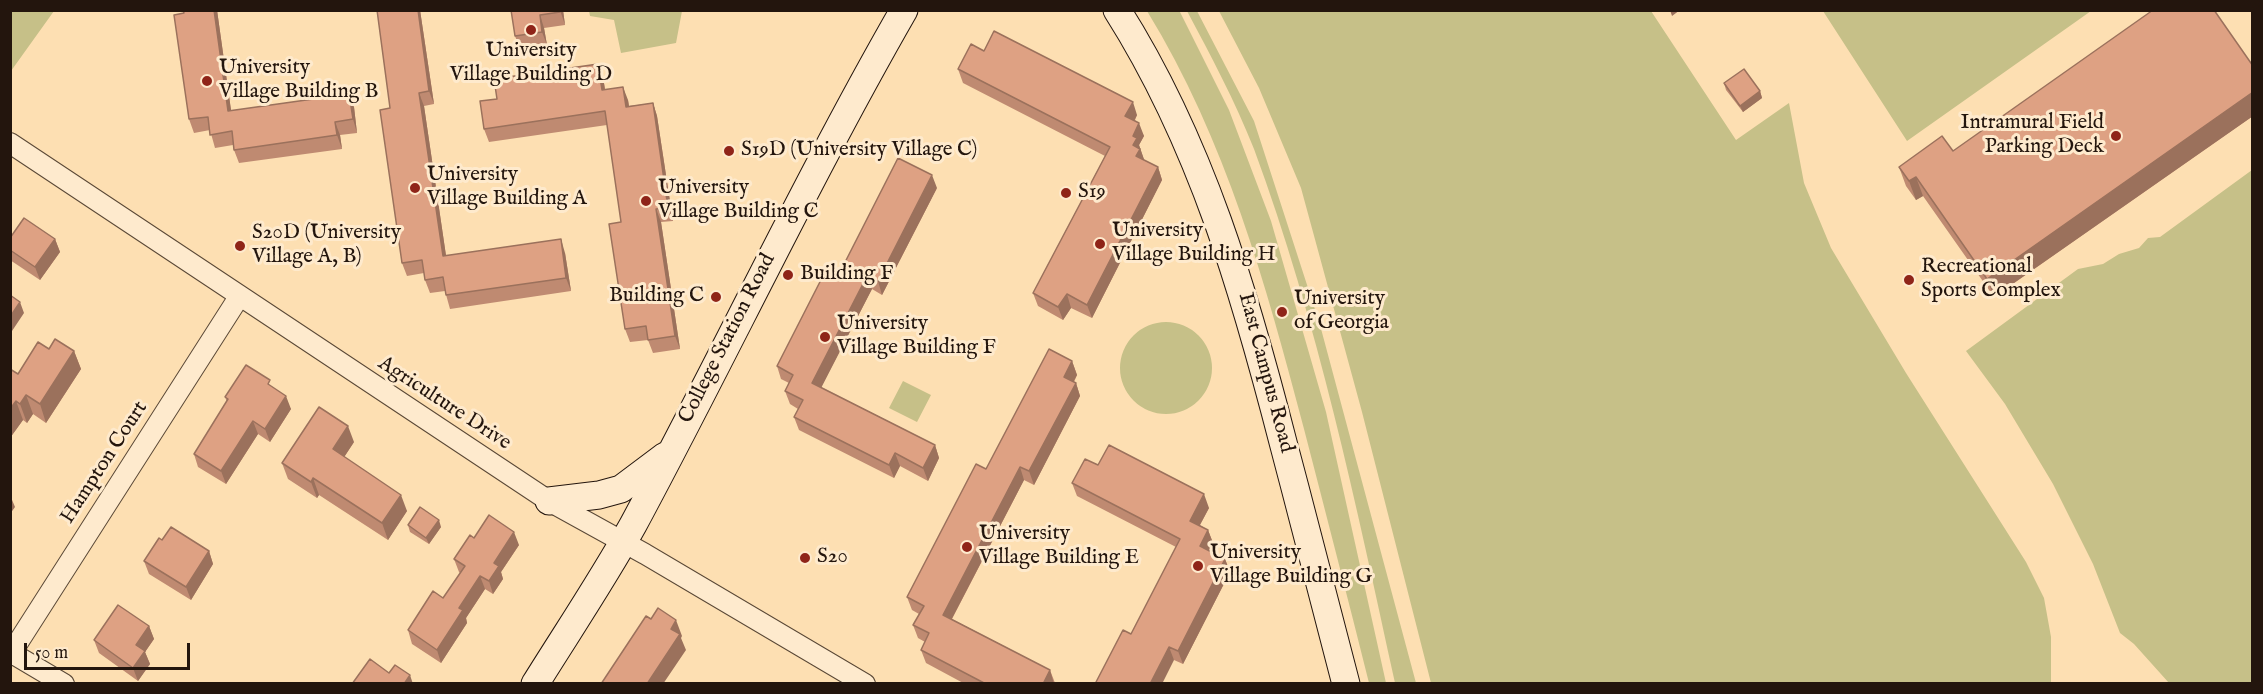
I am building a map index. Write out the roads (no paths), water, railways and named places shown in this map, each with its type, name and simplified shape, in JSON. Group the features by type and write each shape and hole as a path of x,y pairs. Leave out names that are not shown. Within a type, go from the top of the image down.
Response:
{"street":[{"name":"College Station Road","path":"535,684 623,542 855,96 904,10"},
{"name":"East Campus Road","path":"1117,10 1175,114 1231,252 1253,324 1346,684"},
{"name":"Agriculture Drive","path":"10,143 549,501 865,684"},
{"name":"Hampton Court","path":"11,653 239,297"},
{"path":"549,501 599,495 621,489 671,452"},
{"path":"11,653 64,684"}],"place":[{"name":"University Village Building D","path":"531,30"},
{"name":"University Village Building B","path":"207,81"},
{"name":"Intramural Field Parking Deck","path":"2116,136"},
{"name":"S19D (University Village C)","path":"729,151"},
{"name":"University Village Building A","path":"415,188"},
{"name":"S19","path":"1066,193"},
{"name":"University Village Building C","path":"646,201"},
{"name":"University Village Building H","path":"1100,244"},
{"name":"S20D (University Village A, B)","path":"240,246"},
{"name":"Building F","path":"788,275"},
{"name":"Recreational Sports Complex","path":"1909,280"},
{"name":"Building C","path":"716,297"},
{"name":"University of Georgia","path":"1282,312"},
{"name":"University Village Building F","path":"825,337"},
{"name":"University Village Building E","path":"967,547"},
{"name":"S20","path":"805,558"},
{"name":"University Village Building G","path":"1198,566"}]}
